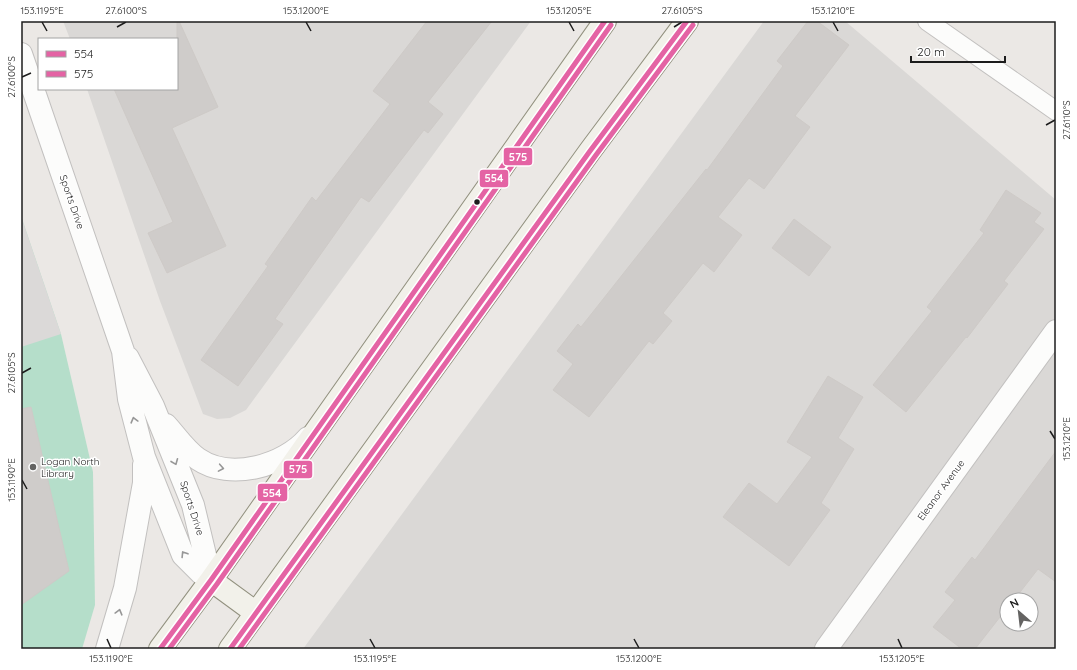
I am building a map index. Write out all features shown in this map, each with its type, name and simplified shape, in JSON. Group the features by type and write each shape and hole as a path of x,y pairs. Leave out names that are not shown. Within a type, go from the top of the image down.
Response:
{"main road":[{"path":"160,649 211,580 605,21"},
{"path":"230,649 585,158 687,21"},
{"name":"Sports Drive","path":"211,580 256,613"}],"street":[{"name":"Sports Drive","path":"21,54 123,351 128,399 144,457 183,555 201,573 211,580"},
{"name":"Eleanor Avenue","path":"826,649 1056,331"},
{"name":"Sports Drive","path":"123,351 133,366 153,406 193,506 211,580"},
{"path":"153,406 162,420 197,458 212,466 227,469 250,468 279,460 301,446 317,428"},
{"name":"Sports Drive","path":"107,649 125,588 144,483 144,457"}],"lane":[{"path":"927,21 1056,111"}],"shaded area":[{"path":"63,21 531,21 246,410 230,418 217,419 203,414 160,301 87,90 178,90 178,38 70,38"},
{"path":"764,21 845,21 1056,200 1056,649 303,649"},
{"path":"21,216 61,334 21,347"}],"green space":[{"path":"21,216 61,334 93,472 95,605 82,649 21,649"}],"building":[{"path":"177,21 179,21 218,107 172,128 226,246 167,273 148,233 173,222 114,90 178,90"},
{"path":"427,21 492,21 428,102 443,114 428,133 424,130 369,202 361,197 275,319 283,324 238,386 201,360 268,266 265,264 312,197 316,201 390,104 373,91"},
{"path":"808,21 817,21 849,45 795,116 810,127 764,189 749,178 718,217 742,235 714,272 703,263 663,313 672,321 653,344 649,341 589,417 553,390 573,364 557,351 578,324 581,327 706,169 707,170 783,66 777,61"},
{"path":"1006,190 1041,213 1034,222 1044,229 1004,281 1008,284 967,338 966,337 906,412 873,385 932,311 927,307 984,233 980,230"},
{"path":"794,219 831,247 809,276 772,248"},
{"path":"828,376 863,397 838,438 854,449 821,503 830,510 789,566 723,517 749,483 777,504 812,457 787,442"},
{"name":"Logan North Library","path":"31,407 69,571 21,605 21,409"},
{"path":"1056,451 1056,582 1038,569 1020,592 999,592 999,618 975,649 962,649 933,627 955,600 945,592 972,557 975,560"}],"transit line":[{"name":"554","path":"160,649 211,580 605,21"},
{"name":"554","path":"230,649 590,151 687,21"},
{"name":"575","path":"169,649 217,584 611,25"},
{"name":"575","path":"239,649 596,155 693,25"}],"place":[{"name":"Logan North Library","path":"33,467"}]}
